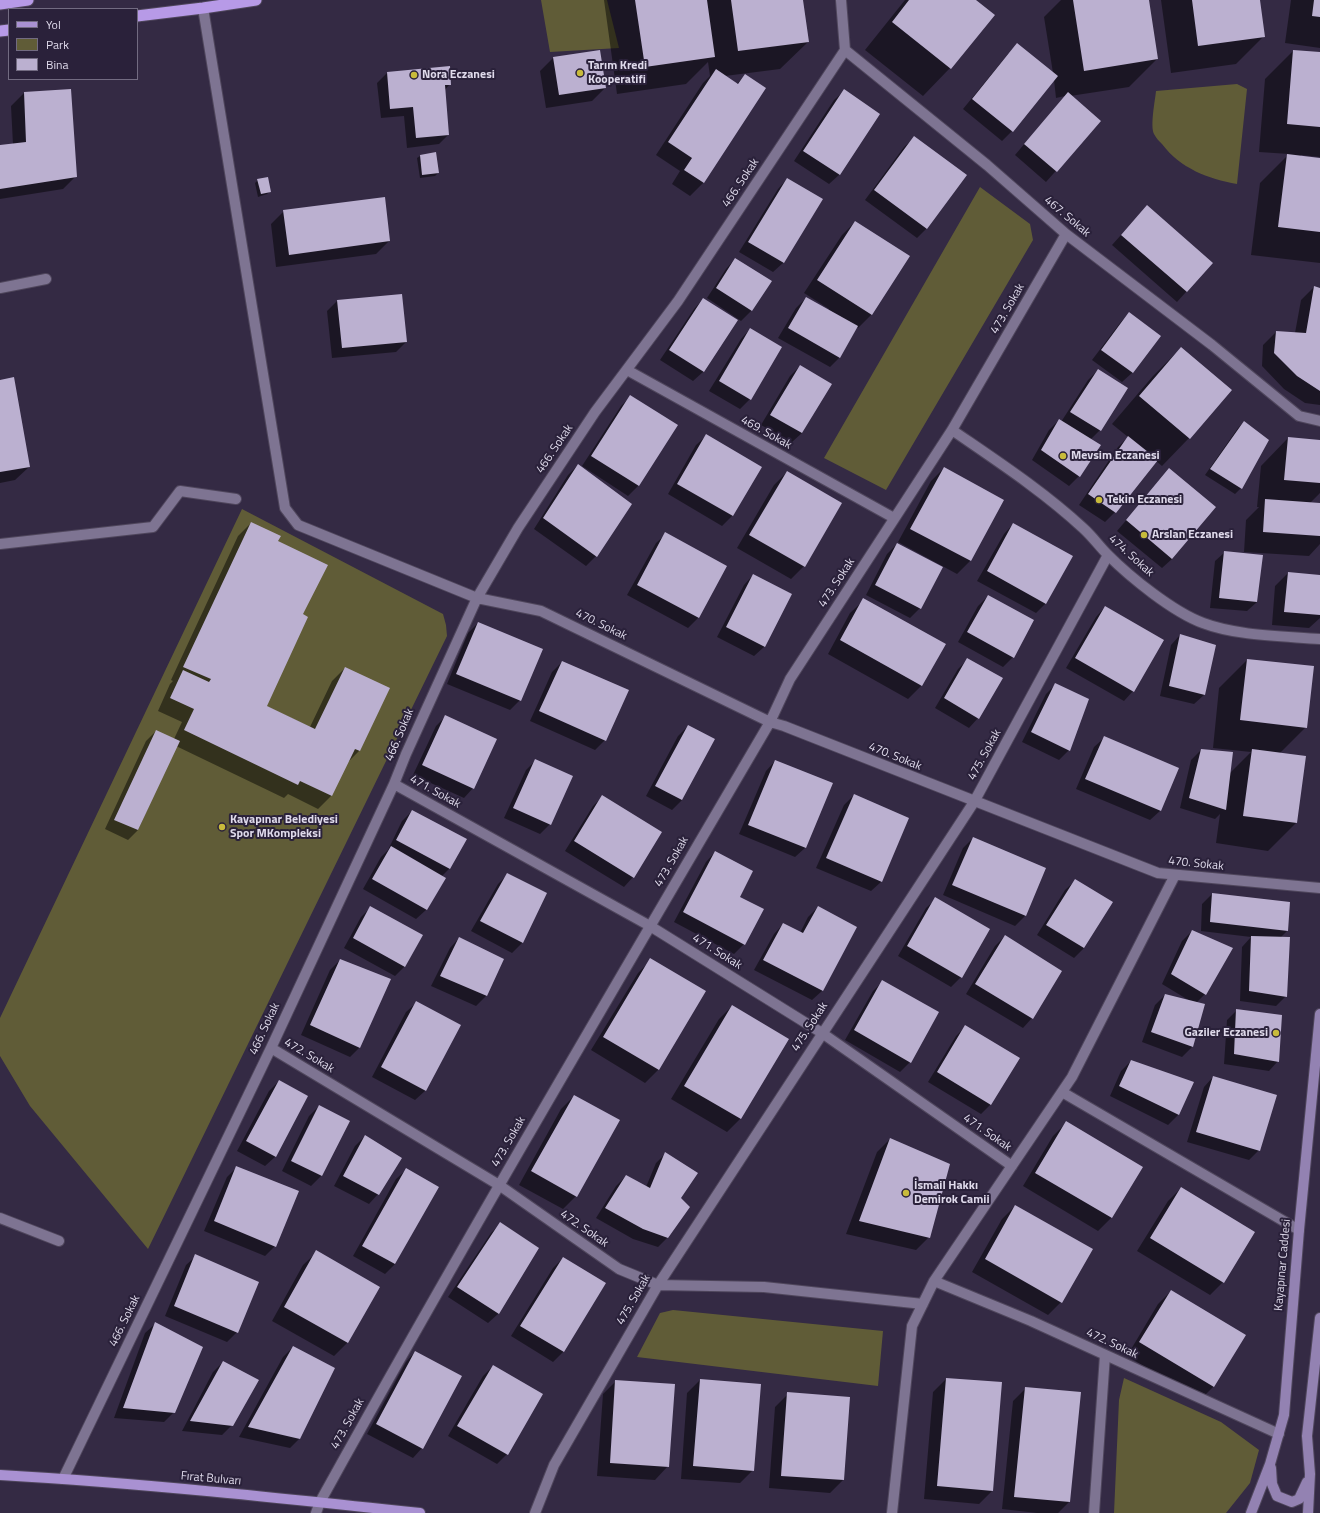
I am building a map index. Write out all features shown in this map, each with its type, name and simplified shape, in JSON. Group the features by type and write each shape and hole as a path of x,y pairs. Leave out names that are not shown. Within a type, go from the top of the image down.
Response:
{"highway":[{"path":"0,4 28,0"},
{"path":"138,16 256,0"}],"main road":[{"name":"Kayapınar Caddesi","path":"1252,1513 1270,1464 1284,1415 1299,1230 1320,1014"},
{"path":"1308,1513 1310,1474 1307,1436 1320,1318"},
{"path":"1270,1464 1272,1484 1277,1496 1292,1502 1299,1499 1310,1474"},
{"name":"Fırat Bulvarı","path":"0,1475 63,1479 320,1502 420,1513"}],"street":[{"path":"841,0 845,50"},
{"name":"470. Sokak","path":"203,8 284,508 298,525 477,598 541,611 770,722 784,726 974,802 1158,873 1320,888"},
{"name":"467. Sokak","path":"845,50 987,165 1066,234 1212,346 1299,416 1320,421"},
{"name":"466. Sokak","path":"63,1479 271,1048 394,784 406,754 477,598 518,528 595,412 678,300 845,50"},
{"name":"473. Sokak","path":"316,1513 320,1502 415,1331 770,722 790,679 952,430 1066,234"},
{"path":"0,288 46,279"},
{"name":"469. Sokak","path":"627,370 894,518"},
{"name":"474. Sokak","path":"952,430 1042,493 1084,528 1108,555 1149,590 1184,615 1204,623 1232,631 1320,639"},
{"path":"0,544 153,527 180,491 236,499"},
{"name":"475. Sokak","path":"535,1513 554,1465 658,1285 974,802 1108,555"},
{"name":"471. Sokak","path":"394,784 650,926 822,1033 1012,1166"},
{"path":"892,1513 912,1326 934,1281 1076,1070 1175,875"},
{"name":"472. Sokak","path":"271,1048 499,1185 619,1269 658,1285 764,1287 923,1304"},
{"path":"1062,1092 1299,1230"},
{"path":"0,1218 59,1241"},
{"name":"472. Sokak","path":"934,1281 1031,1321 1279,1434"},
{"path":"1094,1513 1105,1355"}],"green space":[{"path":"541,0 607,0 619,48 550,52"},
{"path":"1237,84 1247,89 1237,184 1216,179 1195,171 1177,160 1154,134 1152,125 1156,91"},
{"path":"980,187 1030,224 1033,240 886,490 824,458"},
{"name":"Kayapınar Belediyesi Spor MKompleksi","path":"242,509 443,614 447,636 148,1249 30,1106 0,1056 0,1018"},
{"path":"673,1310 883,1331 878,1386 637,1357 660,1313"},
{"path":"1124,1378 1221,1422 1259,1450 1250,1483 1226,1513 1114,1513 1119,1400"}],"building":[{"path":"635,0 707,0 715,57 645,67"},
{"path":"731,0 803,0 809,42 738,51"},
{"path":"909,0 976,0 995,15 951,69 892,22"},
{"path":"1073,0 1149,0 1158,59 1084,71"},
{"path":"1192,0 1260,0 1265,37 1198,46"},
{"path":"1314,0 1320,0 1320,17 1312,16"},
{"path":"1017,43 1058,76 1013,132 972,99"},
{"name":"Tarım Kredi Kooperatifi","path":"600,50 606,88 559,95 553,57"},
{"path":"1293,50 1320,52 1320,127 1287,124"},
{"path":"450,66 451,85 445,85 449,135 416,138 413,107 390,109 387,72"},
{"path":"716,69 738,84 745,74 766,88 704,183 684,170 692,158 668,142"},
{"path":"71,89 77,177 0,189 0,145 26,142 24,92"},
{"path":"844,89 880,114 840,175 803,151"},
{"path":"1068,92 1101,121 1057,172 1024,144"},
{"path":"914,136 967,175 927,229 874,190"},
{"path":"436,152 439,173 422,175 420,155"},
{"path":"1287,154 1320,158 1320,232 1278,227"},
{"path":"268,177 271,192 261,194 257,179"},
{"path":"787,178 823,199 784,263 748,242"},
{"path":"385,197 390,241 289,255 283,210"},
{"path":"1147,205 1213,263 1187,292 1121,235"},
{"path":"855,221 910,256 872,315 817,280"},
{"path":"735,258 772,281 752,311 716,288"},
{"path":"1314,286 1320,288 1320,391 1297,376 1274,353 1276,331 1306,333"},
{"path":"402,294 407,342 342,348 337,300"},
{"path":"806,297 858,326 840,358 788,328"},
{"path":"703,298 738,320 704,372 669,350"},
{"path":"1129,312 1161,336 1133,373 1101,350"},
{"path":"750,328 782,347 751,400 719,381"},
{"path":"1181,347 1232,390 1190,439 1139,396"},
{"path":"800,365 832,384 802,433 770,415"},
{"path":"1098,369 1128,388 1101,431 1070,412"},
{"path":"14,377 30,467 0,472 0,380"},
{"path":"630,395 678,425 639,486 591,456"},
{"path":"1059,419 1101,445 1080,477 1041,450"},
{"path":"1244,421 1269,440 1242,489 1210,469"},
{"path":"706,434 762,467 733,516 677,484"},
{"path":"1128,436 1158,460 1116,513 1088,494"},
{"path":"1288,437 1320,440 1320,483 1284,480"},
{"path":"578,464 632,504 597,557 543,518"},
{"path":"944,467 1004,500 971,561 910,529"},
{"path":"1169,468 1216,507 1172,559 1126,520"},
{"path":"787,471 842,503 805,567 749,535"},
{"path":"1265,499 1320,503 1320,536 1263,532"},
{"path":"251,522 281,536 278,541 328,565 303,614 308,617 267,706 315,729 345,667 390,688 360,751 355,749 332,796 300,781 298,785 184,730 194,709 170,698 183,670 209,682 211,679 183,667"},
{"path":"1013,523 1073,556 1046,604 987,571"},
{"path":"665,532 727,566 699,618 637,585"},
{"path":"897,543 943,567 921,609 875,585"},
{"path":"1224,551 1263,555 1257,602 1219,598"},
{"path":"1288,572 1320,575 1320,615 1284,612"},
{"path":"753,574 792,594 765,647 726,627"},
{"path":"988,595 1034,620 1014,658 967,632"},
{"path":"863,598 946,644 922,686 840,640"},
{"path":"1105,606 1164,640 1134,692 1075,658"},
{"path":"478,622 543,649 521,701 456,674"},
{"path":"1180,634 1216,645 1205,695 1169,686"},
{"path":"967,658 1003,678 979,719 944,698"},
{"path":"1247,659 1314,666 1307,728 1240,720"},
{"path":"562,661 629,690 606,741 539,711"},
{"path":"1055,683 1089,699 1070,751 1031,732"},
{"path":"445,715 497,739 474,789 422,765"},
{"path":"688,725 715,739 682,800 655,786"},
{"path":"156,730 180,741 138,830 114,820"},
{"path":"1104,736 1179,768 1161,811 1085,779"},
{"path":"1201,749 1233,752 1226,810 1189,798"},
{"path":"1252,749 1306,756 1297,823 1243,816"},
{"path":"535,759 573,776 551,825 513,808"},
{"path":"775,760 833,783 806,848 748,825"},
{"path":"854,794 909,818 882,882 826,858"},
{"path":"602,795 662,832 634,878 574,841"},
{"path":"412,810 467,839 450,869 396,840"},
{"path":"973,837 1046,868 1026,916 952,885"},
{"path":"391,846 446,878 427,910 372,879"},
{"path":"715,851 753,871 740,897 764,909 745,945 683,912"},
{"path":"507,873 547,893 523,943 480,921"},
{"path":"1075,879 1113,902 1084,948 1046,925"},
{"path":"1212,893 1290,902 1288,931 1210,922"},
{"path":"935,897 990,929 962,978 907,946"},
{"path":"370,906 423,935 405,967 353,938"},
{"path":"818,906 857,927 823,991 763,960 783,923 803,933"},
{"path":"1192,930 1233,948 1206,995 1171,974"},
{"path":"1005,935 1062,971 1033,1019 975,984"},
{"path":"1251,936 1290,937 1287,997 1249,991"},
{"path":"459,937 504,959 487,996 440,976"},
{"path":"650,958 706,991 659,1070 603,1037"},
{"path":"340,959 391,979 360,1048 310,1025"},
{"path":"882,980 939,1012 911,1063 854,1030"},
{"path":"1165,994 1205,1004 1193,1047 1151,1032"},
{"path":"416,1001 461,1025 426,1091 381,1067"},
{"path":"732,1005 789,1039 741,1119 684,1086"},
{"path":"1236,1009 1282,1015 1279,1062 1234,1054"},
{"path":"965,1025 1020,1058 991,1105 937,1072"},
{"path":"1131,1060 1194,1082 1179,1115 1119,1086"},
{"path":"1213,1076 1277,1095 1260,1151 1196,1132"},
{"path":"279,1080 308,1096 276,1157 246,1141"},
{"path":"574,1095 620,1120 577,1197 531,1171"},
{"path":"319,1105 350,1121 322,1176 291,1161"},
{"path":"1066,1121 1143,1167 1112,1218 1035,1173"},
{"path":"365,1135 402,1158 379,1195 343,1176"},
{"name":"İsmail Hakkı Demirok Camii","path":"890,1138 950,1164 930,1238 859,1221"},
{"path":"665,1152 698,1173 681,1198 690,1207 668,1238 643,1229 605,1208 626,1175 650,1188"},
{"path":"236,1166 299,1191 276,1247 214,1221"},
{"path":"406,1168 439,1187 395,1264 362,1246"},
{"path":"1181,1187 1255,1232 1224,1283 1150,1238"},
{"path":"1015,1205 1093,1249 1062,1303 985,1259"},
{"path":"500,1222 539,1248 499,1314 457,1287"},
{"path":"316,1250 380,1287 348,1343 284,1307"},
{"path":"195,1254 259,1282 238,1333 174,1306"},
{"path":"563,1257 606,1283 564,1352 520,1326"},
{"path":"1171,1290 1246,1335 1214,1387 1139,1342"},
{"path":"155,1322 203,1347 175,1413 123,1408"},
{"path":"293,1346 335,1368 300,1439 248,1427"},
{"path":"415,1351 462,1376 423,1449 376,1424"},
{"path":"223,1361 259,1380 233,1426 190,1421"},
{"path":"493,1365 543,1394 508,1455 457,1426"},
{"path":"946,1378 1002,1382 993,1491 937,1486"},
{"path":"700,1379 761,1384 754,1471 693,1466"},
{"path":"615,1380 675,1384 669,1467 610,1463"},
{"path":"1025,1387 1081,1392 1070,1502 1014,1497"},
{"path":"787,1392 850,1397 844,1480 781,1476"}],"place":[{"name":"Tarım Kredi Kooperatifi","path":"580,73"},
{"name":"Nora Eczanesi","path":"414,75"},
{"name":"Mevsim Eczanesi","path":"1063,456"},
{"name":"Tekin Eczanesi","path":"1099,500"},
{"name":"Arslan Eczanesi","path":"1144,535"},
{"name":"Kayapınar Belediyesi Spor MKompleksi","path":"222,827"},
{"name":"Gaziler Eczanesi","path":"1276,1033"},
{"name":"İsmail Hakkı Demirok Camii","path":"906,1193"}]}
